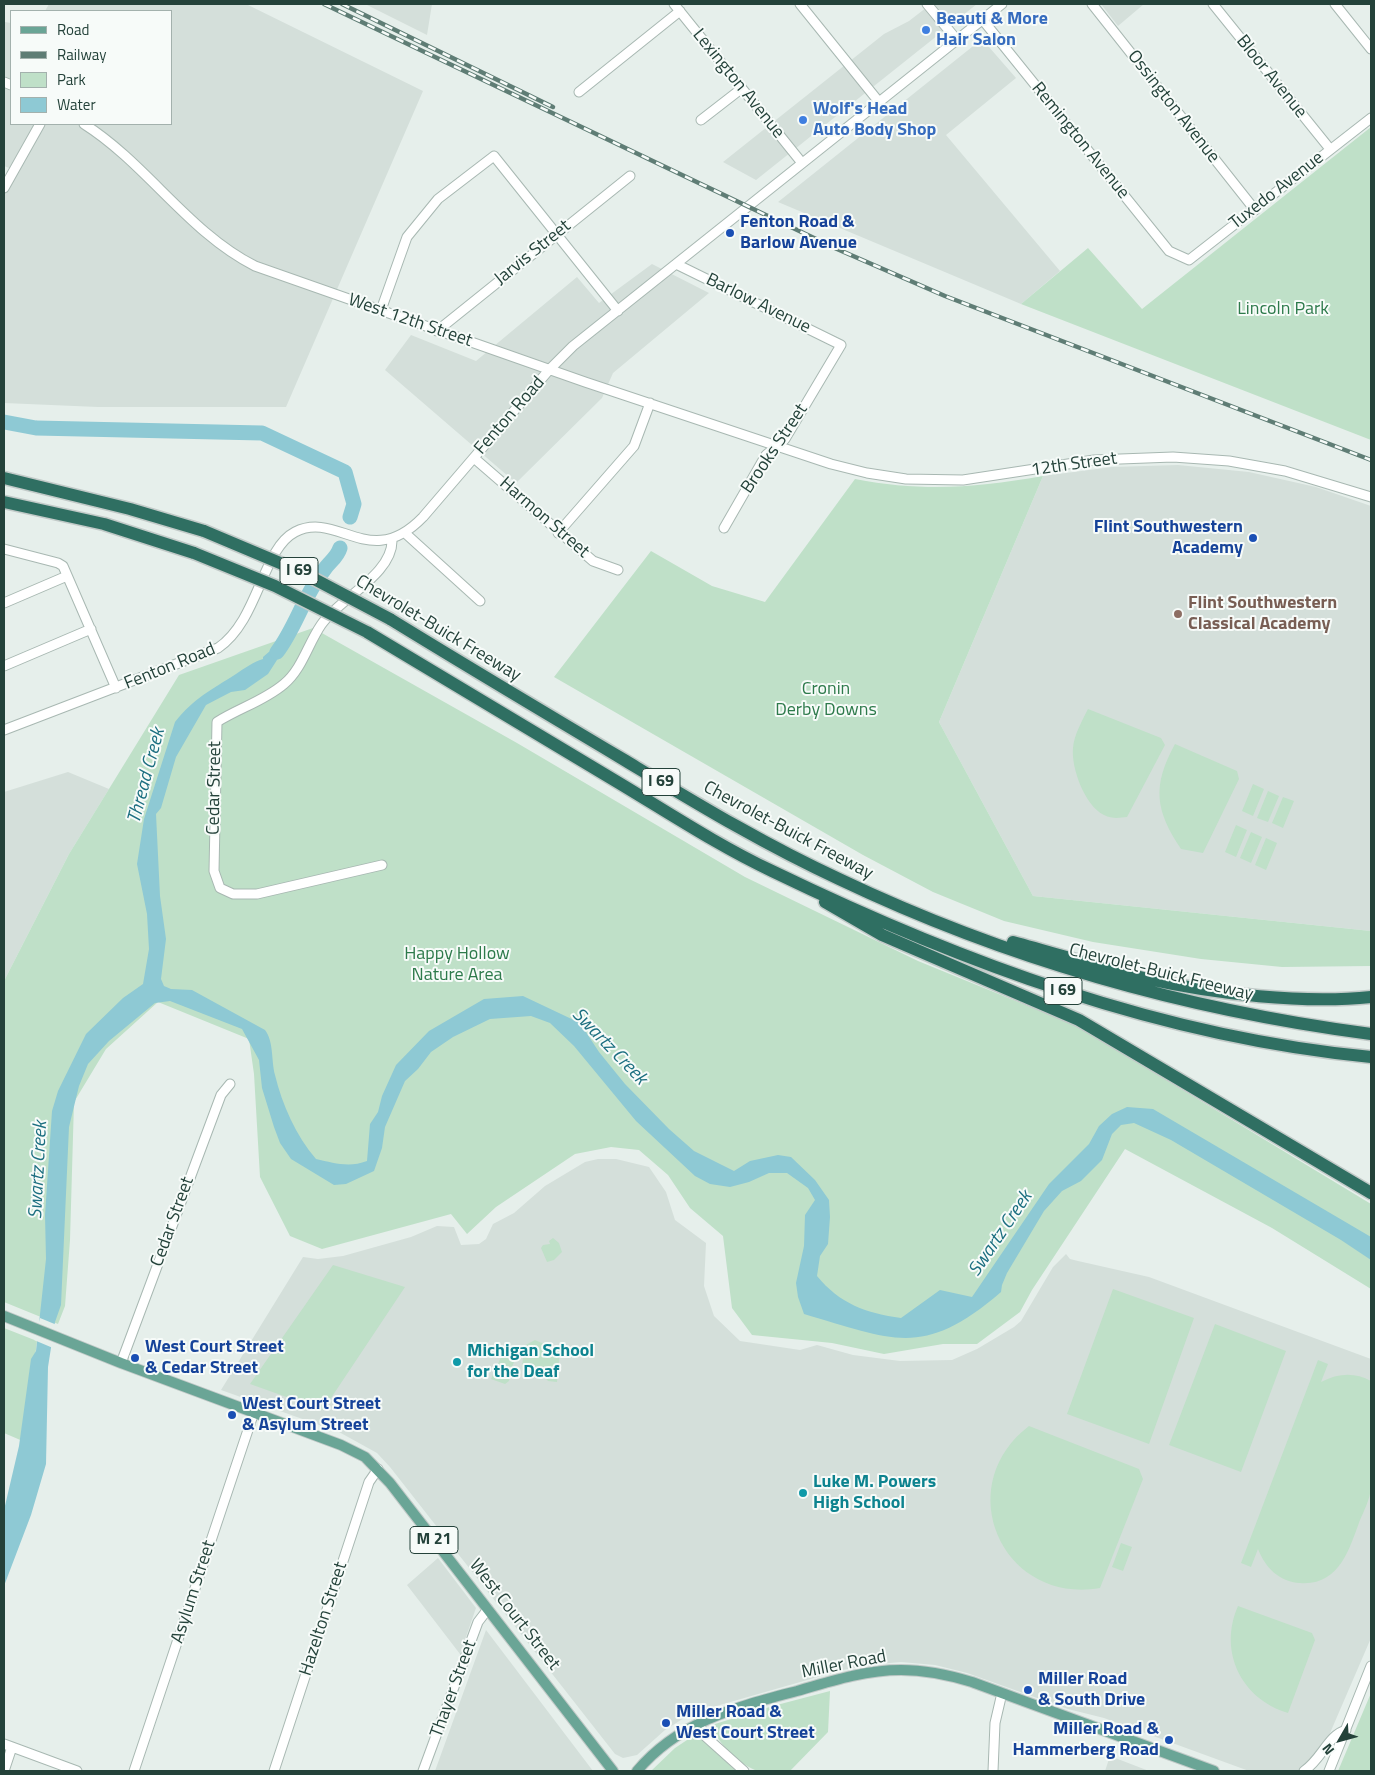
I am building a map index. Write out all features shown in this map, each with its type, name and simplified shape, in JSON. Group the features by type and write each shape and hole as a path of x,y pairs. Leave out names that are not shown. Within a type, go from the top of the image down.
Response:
{"highway":[{"name":"Chevrolet-Buick Freeway","path":"4,477 130,509 204,532 299,572 390,619 737,827 838,879 942,924 1059,966 1163,995 1244,1013 1371,1034"},
{"name":"Chevrolet-Buick Freeway","path":"4,502 104,524 194,553 276,586 367,632 659,807 771,871 956,953 1057,990 1140,1013 1236,1035 1371,1057"},
{"path":"771,871 882,935 1079,1020 1371,1193"},
{"path":"942,924 1182,986 1266,996 1340,999 1371,997"}],"main road":[{"name":"West Court Street","path":"4,1316 121,1363 346,1447 365,1457 378,1470 488,1609 613,1771"},
{"name":"Miller Road","path":"637,1771 668,1741 698,1722 741,1706 837,1680 880,1672 932,1672 964,1680 1214,1771"}],"street":[{"path":"800,4 879,102"},
{"path":"927,4 956,40"},
{"name":"Fenton Road","path":"4,730 193,660 223,645 247,615 276,550 287,537 296,532 305,528 317,528 372,540 392,538 405,533 423,517 549,370 573,346 1002,4"},
{"name":"Ossington Avenue","path":"1092,4 1255,210"},
{"name":"Bloor Avenue","path":"1213,4 1330,150"},
{"path":"1335,4 1371,49"},
{"path":"579,92 677,8"},
{"name":"Lexington Avenue","path":"677,8 802,163"},
{"name":"Remington Avenue","path":"982,19 1169,251 1181,258"},
{"path":"701,120 741,89"},
{"name":"Tuxedo Avenue","path":"1181,258 1189,260 1371,118"},
{"path":"4,188 39,125"},
{"name":"West 12th Street","path":"85,125 129,158 200,229 238,257 293,281 381,310 549,370 777,446"},
{"path":"381,310 407,237 438,199 494,156 618,311"},
{"name":"Jarvis Street","path":"437,331 630,176"},
{"name":"Barlow Avenue","path":"676,264 841,345"},
{"name":"Brooks Street","path":"724,528 766,455 785,439 841,345"},
{"path":"558,533 634,446 650,404"},
{"name":"12th Street","path":"777,446 868,473 926,480 992,477 1071,463 1117,458 1201,458 1285,471 1371,496"},
{"name":"Harmon Street","path":"474,458 558,533 593,561 618,570"},
{"path":"405,533 480,601"},
{"name":"Cedar Street","path":"382,866 256,894 233,894 220,888 214,871 216,732 217,722 266,697 286,682 310,648 322,623 363,586 386,561 391,552 392,538"},
{"path":"4,549 60,564 116,688"},
{"path":"4,603 67,576"},
{"path":"4,666 91,629"},
{"name":"Cedar Street","path":"121,1363 221,1095 230,1084"},
{"name":"Asylum Street","path":"134,1771 254,1412"},
{"name":"Hazelton Street","path":"274,1771 369,1482 378,1470"},
{"name":"Thayer Street","path":"423,1771 478,1622 488,1609"},
{"path":"1329,1771 1371,1666"},
{"path":"993,1771 994,1730 1002,1693"},
{"path":"698,1722 706,1737 744,1771"},
{"path":"1304,1771 1318,1760 1332,1737 1346,1730"},
{"path":"4,1771 8,1746 77,1771"}],"shaded area":[{"path":"49,4 246,4 423,91 286,407 98,407 4,403 4,189 14,170 4,166 5,22 10,23 10,125 172,125 172,10 46,10"},
{"path":"365,4 432,4 427,35"},
{"path":"931,4 977,4 756,180 723,162 884,34 909,21"},
{"path":"1101,4 1144,4 1118,26"},
{"path":"982,39 1016,78 946,135 1060,271 1021,304 778,202"},
{"path":"652,264 709,293 613,373 602,398 516,483 385,370 411,335 476,361 577,277 599,303"},
{"name":"Flint Southwestern Classical Academy","path":"1178,465 1249,472 1316,487 1371,506 1371,931 1033,896 939,722 1043,476 1112,467"},
{"path":"68,772 109,789 69,854 4,981 4,792"},
{"path":"598,1159 616,1159 649,1167 666,1192 675,1220 706,1243 704,1286 714,1316 740,1341 800,1350 817,1345 853,1355 900,1361 952,1360 977,1349 1021,1321 1053,1267 1066,1254 1070,1259 1149,1277 1371,1359 1371,1638 1324,1747 1298,1771 1249,1771 1104,1718 1068,1709 967,1673 935,1665 901,1662 842,1670 692,1713 665,1730 637,1755 623,1758 615,1754 390,1467 377,1453 339,1432 221,1390 303,1257 318,1259 343,1256 411,1237 437,1226 454,1227 461,1245 479,1244 486,1239 493,1224 514,1213 545,1186 585,1162"},
{"path":"438,1558 476,1608 460,1654 407,1585"},
{"path":"486,1630 593,1771 435,1771"},
{"path":"1110,1756 1149,1771 1105,1771"}],"green space":[{"name":"Lincoln Park","path":"1371,127 1371,440 1021,304 1088,248 1142,309"},
{"name":"Cronin Derby Downs","path":"1043,476 939,722 1033,896 1371,931 1371,966 1282,967 1201,959 1093,942 1004,921 933,892 863,855 554,677 651,551 712,586 765,602 855,479 904,486 949,487 971,486"},
{"name":"Happy Hollow Nature Area","path":"313,628 517,743 745,877 918,961 1077,1026 1371,1204 1371,1289 1272,1228 1125,1149 1032,1290 1020,1312 977,1344 943,1344 884,1354 832,1343 752,1335 732,1308 723,1236 690,1208 668,1175 639,1150 611,1147 575,1154 496,1207 467,1234 451,1214 322,1249 290,1236 260,1177 254,1074 249,1039 158,1002 106,1049 74,1102 70,1240 65,1306 58,1324 4,1302 4,981 69,854 179,675"},
{"path":"1088,709 1161,738 1165,745 1127,817 1110,817 1097,810 1085,795 1077,776 1074,766 1073,748 1075,738"},
{"path":"1175,744 1237,771 1239,779 1203,853 1181,849 1172,835 1162,810 1160,785"},
{"path":"1253,784 1264,789 1253,816 1242,811"},
{"path":"1268,791 1279,796 1268,822 1257,818"},
{"path":"1283,797 1294,801 1283,828 1272,823"},
{"path":"1236,825 1247,830 1236,857 1225,852"},
{"path":"1251,832 1262,837 1251,863 1240,858"},
{"path":"1266,838 1277,843 1266,870 1255,865"},
{"path":"553,1238 559,1243 562,1252 554,1260 547,1262 541,1248 543,1245 550,1244 549,1241"},
{"path":"333,1265 405,1287 323,1410 250,1384"},
{"path":"1113,1289 1194,1318 1149,1444 1067,1414"},
{"path":"1215,1324 1286,1351 1241,1472 1169,1445"},
{"path":"4,1328 37,1341 25,1442 4,1433"},
{"path":"535,1340 560,1351 557,1382 548,1381 540,1372 530,1376 522,1370 523,1356 520,1348"},
{"path":"502,1355 514,1362 512,1367 508,1366 506,1372 510,1374 509,1381 505,1384 491,1379"},
{"path":"1318,1360 1328,1364 1321,1382 1340,1375 1359,1376 1371,1381 1371,1488 1368,1501 1351,1543 1340,1564 1324,1579 1300,1583 1279,1577 1265,1562 1258,1549 1251,1567 1241,1563"},
{"path":"1029,1426 1139,1469 1143,1479 1100,1588 1066,1588 1036,1578 1014,1560 998,1536 991,1508 993,1479 1005,1451"},
{"path":"1121,1543 1132,1547 1123,1571 1112,1567"},
{"path":"1238,1606 1312,1633 1315,1640 1288,1713 1258,1697 1246,1685 1238,1671 1233,1656 1231,1640 1232,1623"},
{"path":"830,1691 828,1732 790,1771 765,1772 745,1765 724,1746 713,1726 773,1706"},
{"path":"1371,1693 1371,1771 1338,1771"},
{"path":"693,1736 701,1739 736,1771 651,1771 675,1748"}],"water":[{"path":"293,635 268,674 245,690 231,692 206,705 176,757 161,808 156,814 160,896 166,939 161,979 164,986 171,989 192,990 265,1030 270,1040 275,1075 286,1108 296,1130 316,1159 348,1164 367,1161 370,1124 378,1112 382,1096 396,1065 429,1031 484,999 523,996 580,1023 599,1052 625,1084 669,1129 694,1151 734,1171 750,1161 778,1155 791,1157 815,1180 829,1200 828,1244 820,1256 817,1276 835,1294 854,1306 865,1310 901,1318 940,1290 972,1297 1049,1184 1089,1144 1099,1126 1112,1114 1127,1107 1153,1109 1371,1237 1371,1260 1341,1240 1171,1140 1134,1123 1121,1125 1112,1134 1102,1160 1081,1181 1062,1191 1044,1211 1007,1273 1001,1292 974,1313 950,1327 928,1335 907,1338 885,1336 804,1314 798,1297 796,1283 804,1246 805,1215 815,1200 808,1188 787,1173 769,1173 749,1182 730,1187 710,1184 695,1176 636,1121 574,1046 550,1023 531,1016 490,1019 453,1037 431,1052 418,1069 405,1081 385,1127 382,1148 374,1171 346,1184 334,1185 291,1159 280,1143 262,1088 259,1060 242,1029 170,1001 155,1003 109,1041 88,1064 79,1086 69,1127 61,1305 55,1322 48,1367 46,1464 31,1515 4,1586 4,1510 19,1446 31,1359 36,1351 46,1259 45,1215 52,1111 58,1091 86,1034 123,998 143,984 149,949 147,914 137,864 144,819 175,722 203,695 249,665 263,659 277,645 279,640"}],"pier":[{"path":"40,1318 57,1325 53,1348 34,1340"}],"waterway":[{"name":"Thread Creek","path":"4,422 36,428 262,433 345,472 354,504 350,517"},
{"name":"Thread Creek","path":"277,652 290,632 317,580 337,555 340,548"}],"railway":[{"path":"324,4 837,249 945,296 1371,460"},
{"path":"342,4 553,107"}],"place":[{"name":"Beauti & More Hair Salon","path":"926,30"},
{"name":"Wolf's Head Auto Body Shop","path":"803,120"},
{"name":"Fenton Road & Barlow Avenue","path":"730,233"},
{"name":"Flint Southwestern Academy","path":"1253,538"},
{"name":"Flint Southwestern Classical Academy","path":"1178,614"},
{"name":"West Court Street & Cedar Street","path":"135,1358"},
{"name":"Michigan School for the Deaf","path":"457,1362"},
{"name":"West Court Street & Asylum Street","path":"232,1415"},
{"name":"Luke M. Powers High School","path":"803,1493"},
{"name":"Miller Road & South Drive","path":"1028,1690"},
{"name":"Miller Road & West Court Street","path":"666,1723"},
{"name":"Miller Road & Hammerberg Road","path":"1169,1740"}],"water label":[{"name":"Swartz Creek","path":"609,1047"},
{"name":"Swartz Creek","path":"39,1170"},
{"name":"Swartz Creek","path":"1001,1234"}]}
